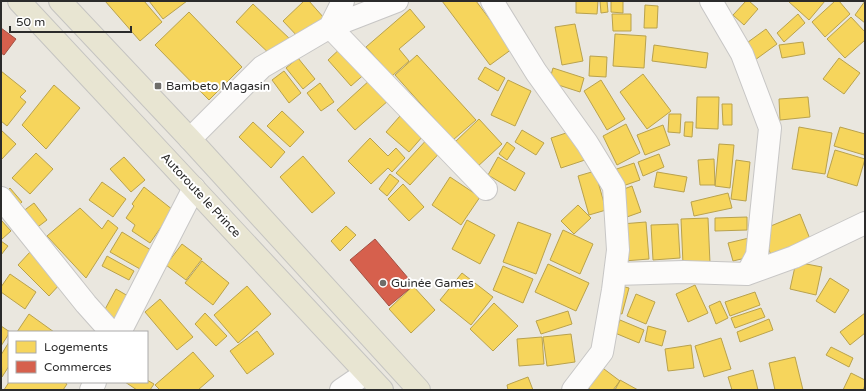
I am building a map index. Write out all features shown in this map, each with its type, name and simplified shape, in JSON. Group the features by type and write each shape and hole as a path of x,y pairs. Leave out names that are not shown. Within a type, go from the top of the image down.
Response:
{"main road":[{"name":"Autoroute le Prince","path":"18,1 382,390"},
{"path":"60,1 190,139 419,390"}],"street":[{"path":"330,27 343,1"},
{"path":"190,139 262,67 330,27 397,1"},
{"path":"492,1 536,72 587,143 614,187 618,250 602,352 573,390"},
{"path":"711,1 742,54 770,128 757,254 747,274"},
{"path":"330,27 486,189"},
{"path":"121,331 194,188"},
{"path":"1,198 86,304 110,331"},
{"path":"615,274 684,272 747,274 794,256 865,224"},
{"path":"341,390 366,373"}],"building: Logements":[{"path":"105,1 144,1 162,22 140,41"},
{"path":"149,1 187,1 163,19"},
{"path":"304,1 309,1 324,18 300,39 283,21"},
{"path":"442,1 476,1 512,49 490,65"},
{"path":"576,1 598,1 597,14 576,13"},
{"path":"600,1 607,1 608,12 601,13"},
{"path":"611,1 623,1 623,13 611,12"},
{"path":"746,1 749,1 758,9 744,25 733,15"},
{"path":"788,1 825,1 809,20"},
{"path":"835,1 839,1 850,14 825,37 812,22"},
{"path":"865,1 865,23 855,15"},
{"path":"253,4 291,40 274,58 236,22"},
{"path":"645,5 658,6 657,28 644,28"},
{"path":"410,9 425,27 399,49 409,61 392,76 366,47"},
{"path":"189,12 242,67 209,100 155,45"},
{"path":"612,14 631,14 631,31 613,31"},
{"path":"798,14 805,23 784,42 777,33"},
{"path":"851,17 865,32 865,40 845,58 827,39"},
{"path":"575,24 583,61 562,65 555,27"},
{"path":"766,29 777,44 755,60 744,45"},
{"path":"615,34 646,36 644,68 613,66"},
{"path":"803,42 805,54 782,58 779,45"},
{"path":"344,45 368,71 351,86 328,60"},
{"path":"654,45 708,53 706,68 652,61"},
{"path":"417,55 476,120 453,140 395,75"},
{"path":"590,56 607,57 606,77 589,76"},
{"path":"298,58 315,79 303,89 286,68"},
{"path":"839,58 860,73 844,94 823,79"},
{"path":"485,67 505,78 498,91 478,79"},
{"path":"553,68 584,78 580,92 549,82"},
{"path":"1,71 26,91 20,97 26,102 7,126 1,121"},
{"path":"284,71 301,93 289,103 272,80"},
{"path":"643,74 671,111 647,129 620,92"},
{"path":"371,79 389,100 355,130 337,110"},
{"path":"508,80 531,91 515,126 491,115"},
{"path":"601,80 625,119 607,130 584,91"},
{"path":"320,83 334,102 321,111 307,93"},
{"path":"54,85 80,108 46,149 22,125"},
{"path":"697,97 719,97 718,129 696,128"},
{"path":"808,97 810,117 780,120 779,99"},
{"path":"722,104 732,104 732,125 723,125"},
{"path":"282,111 304,132 290,147 267,126"},
{"path":"669,114 681,114 680,133 668,132"},
{"path":"400,116 423,136 409,152 386,132"},
{"path":"479,119 502,144 476,168 454,143"},
{"path":"253,122 285,152 271,168 239,137"},
{"path":"685,122 693,122 692,137 684,136"},
{"path":"626,124 640,153 617,165 603,136"},
{"path":"663,125 670,145 645,155 637,135"},
{"path":"799,127 832,133 825,174 792,169"},
{"path":"840,127 865,134 864,155 834,146"},
{"path":"1,130 16,144 1,160"},
{"path":"522,130 544,143 536,155 515,142"},
{"path":"575,130 585,160 561,168 551,138"},
{"path":"430,136 444,148 410,185 396,173"},
{"path":"370,138 388,156 396,148 405,158 392,172 388,168 371,184 348,161"},
{"path":"507,142 515,148 507,160 499,154"},
{"path":"719,144 734,145 730,188 715,186"},
{"path":"835,150 865,159 857,186 827,177"},
{"path":"36,153 53,169 30,194 12,178"},
{"path":"659,154 664,167 643,176 638,162"},
{"path":"303,156 335,193 312,213 280,177"},
{"path":"124,157 145,180 131,192 110,169"},
{"path":"498,157 525,173 515,191 488,175"},
{"path":"714,159 715,185 700,185 698,160"},
{"path":"736,160 750,162 746,201 731,199"},
{"path":"634,163 640,180 617,188 611,171"},
{"path":"595,171 606,210 589,215 578,176"},
{"path":"657,172 687,177 684,192 654,187"},
{"path":"390,174 399,181 387,196 379,189"},
{"path":"450,177 480,197 461,225 432,205"},
{"path":"102,182 126,199 113,217 89,200"},
{"path":"403,184 424,207 409,221 388,199"},
{"path":"632,186 641,212 624,218 616,192"},
{"path":"144,187 173,210 150,243 132,231 135,225 126,218 134,206 132,204"},
{"path":"10,188 22,202 15,209 3,195"},
{"path":"728,193 732,208 694,216 691,202"},
{"path":"34,203 47,220 31,232 18,215"},
{"path":"578,205 591,218 574,234 561,221"},
{"path":"80,208 102,229 108,220 118,228 86,278 47,236"},
{"path":"800,214 810,239 771,255 761,230"},
{"path":"747,217 747,230 715,231 715,218"},
{"path":"708,218 710,263 683,264 681,219"},
{"path":"1,220 11,231 2,239 1,238"},
{"path":"467,220 495,235 480,264 452,249"},
{"path":"518,222 551,234 536,274 503,262"},
{"path":"646,222 649,259 624,261 621,224"},
{"path":"678,224 680,258 653,260 651,225"},
{"path":"346,226 356,235 340,251 331,241"},
{"path":"563,230 593,244 580,274 550,260"},
{"path":"122,232 151,250 140,269 110,252"},
{"path":"749,238 754,256 733,261 728,243"},
{"path":"1,241 8,246 1,255"},
{"path":"182,244 202,259 186,280 166,265"},
{"path":"30,252 61,283 49,296 18,265"},
{"path":"107,256 134,271 129,280 102,266"},
{"path":"202,261 229,283 213,305 185,283"},
{"path":"796,262 822,267 816,295 790,289"},
{"path":"548,264 589,283 576,311 535,292"},
{"path":"503,266 533,279 523,303 493,290"},
{"path":"462,273 493,297 471,325 440,300"},
{"path":"10,274 36,292 25,309 1,292 1,287"},
{"path":"830,278 849,290 835,313 816,301"},
{"path":"617,285 629,288 622,314 611,311"},
{"path":"695,285 708,313 688,322 676,294"},
{"path":"247,286 271,314 238,343 214,315"},
{"path":"413,286 435,310 411,333 389,309"},
{"path":"116,289 128,296 116,320 103,313"},
{"path":"755,292 760,305 730,316 725,302"},
{"path":"636,294 655,302 646,324 627,316"},
{"path":"160,299 193,337 177,350 145,312"},
{"path":"720,301 728,318 716,324 709,306"},
{"path":"494,303 518,326 493,351 470,329"},
{"path":"761,308 765,317 735,328 731,318"},
{"path":"568,311 572,324 541,334 536,321"},
{"path":"205,313 227,336 216,346 195,324"},
{"path":"865,313 865,333 850,345 840,332"},
{"path":"29,314 53,331 18,331"},
{"path":"769,319 773,330 740,342 737,332"},
{"path":"620,320 644,330 639,343 615,333"},
{"path":"1,326 8,331 8,335 1,346"},
{"path":"648,326 666,331 662,346 645,341"},
{"path":"257,331 274,354 247,374 230,351"},
{"path":"571,334 575,362 547,366 543,337"},
{"path":"542,337 544,364 519,366 517,339"},
{"path":"721,338 731,369 704,377 695,346"},
{"path":"8,344 8,368 2,377 1,355"},
{"path":"691,345 694,368 668,371 665,349"},
{"path":"831,347 853,358 849,367 826,355"},
{"path":"193,352 214,376 198,390 160,390 155,385"},
{"path":"795,357 803,390 775,390 769,363"},
{"path":"596,363 620,381 613,390 591,390 582,383"},
{"path":"753,370 758,390 732,390 728,377"},
{"path":"851,373 865,380 863,390 843,390"},
{"path":"528,377 533,390 508,390 507,385"},
{"path":"620,380 638,390 615,390"},
{"path":"148,381 154,384 150,390 137,390 126,383 148,383"},
{"path":"8,383 67,384 63,390 4,390"}],"building: Commerces":[{"path":"1,28 16,39 4,55 1,53"},
{"path":"375,239 414,285 389,306 350,260"}],"place":[{"name":"Bambeto Magasin","path":"158,86"},
{"name":"Guinée Games","path":"383,283"}]}
